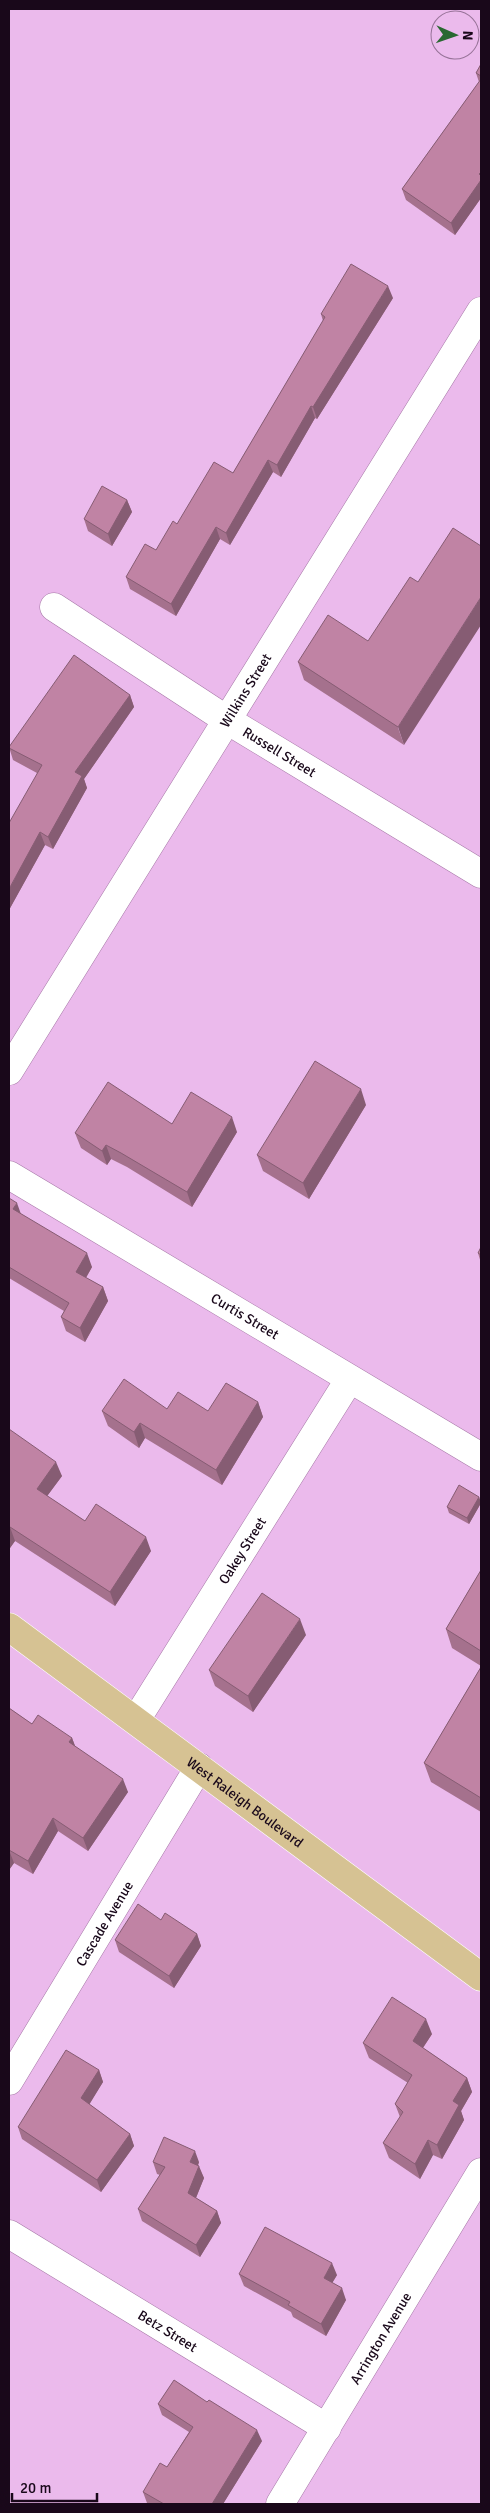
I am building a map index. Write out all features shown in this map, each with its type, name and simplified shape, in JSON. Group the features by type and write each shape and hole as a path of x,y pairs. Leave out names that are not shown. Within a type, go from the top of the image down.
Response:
{"main road":[{"name":"West Raleigh Boulevard","path":"9,1627 481,1976"}],"street":[{"name":"Wilkins Street","path":"9,1071 481,312"},
{"name":"Russell Street","path":"54,607 228,720 481,874"},
{"name":"Curtis Street","path":"9,1174 481,1458"},
{"name":"Oakey Street","path":"136,1720 349,1380"},
{"name":"Cascade Avenue","path":"9,2081 198,1766"},
{"name":"Arrington Avenue","path":"280,2504 481,2172"},
{"name":"Betz Street","path":"9,2234 327,2428"}],"building":[{"path":"481,64 481,76 476,73"},
{"path":"481,79 481,172 479,174 481,180 451,223 402,189"},
{"path":"351,264 388,286 313,407 311,406 277,465 268,460 226,533 216,527 171,604 126,577 145,544 156,550 173,521 177,524 214,462 233,473 325,317 321,314"},
{"path":"102,486 127,500 108,534 84,519"},
{"path":"453,528 481,546 481,597 398,727 298,662 328,615 368,641 410,577 418,582"},
{"path":"74,655 130,695 75,772 82,776 48,837 40,832 9,889 9,823 42,765 9,747"},
{"path":"315,1061 361,1089 303,1183 257,1155"},
{"path":"108,1082 172,1124 191,1092 232,1117 187,1192 106,1145 102,1151 75,1133"},
{"path":"9,1198 17,1203 13,1209 87,1253 76,1272 103,1287 80,1328 61,1317 69,1303 9,1267"},
{"path":"124,1379 167,1409 178,1392 208,1411 226,1383 258,1402 216,1470 140,1423 134,1432 102,1411"},
{"path":"9,1429 56,1462 37,1489 85,1521 96,1504 146,1537 110,1592 10,1527 9,1529"},
{"path":"459,1485 479,1497 467,1518 447,1507"},
{"path":"481,1570 481,1651 446,1629"},
{"path":"262,1593 300,1619 248,1696 209,1670"},
{"path":"481,1667 481,1798 424,1763"},
{"path":"9,1708 32,1724 38,1715 72,1738 69,1742 123,1779 83,1838 53,1818 28,1861 9,1850"},
{"path":"138,1904 161,1920 165,1913 197,1934 169,1976 115,1940"},
{"path":"392,1997 426,2019 413,2041 467,2078 453,2101 459,2105 437,2145 428,2140 415,2164 383,2143 403,2112 395,2104 412,2075 363,2043"},
{"path":"66,2050 99,2070 81,2098 130,2134 97,2180 18,2127"},
{"path":"164,2137 195,2151 190,2162 199,2166 188,2193 217,2211 196,2245 138,2209 165,2167 153,2162"},
{"path":"265,2227 332,2263 324,2278 342,2288 321,2324 288,2305 290,2302 239,2274"},
{"path":"174,2380 207,2402 209,2400 257,2430 212,2504 164,2504 143,2492 160,2463 167,2467 193,2427 158,2404"}]}
